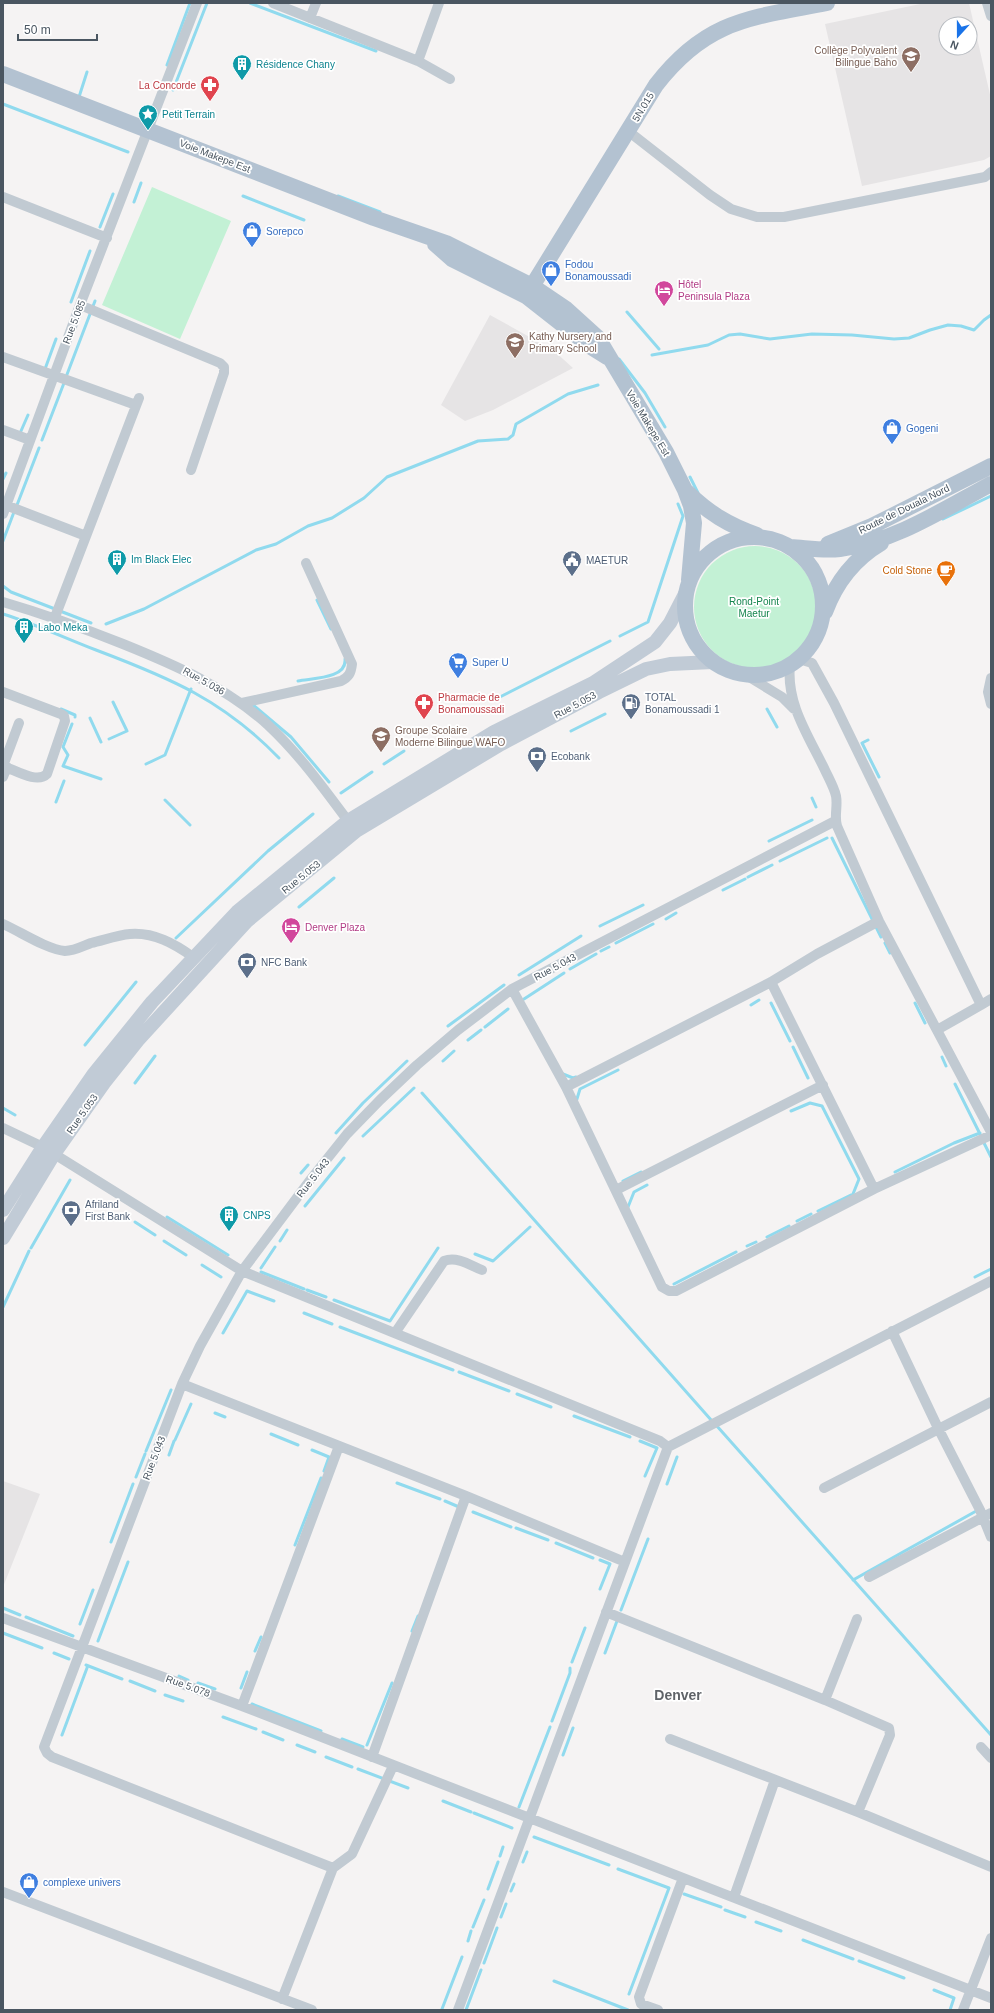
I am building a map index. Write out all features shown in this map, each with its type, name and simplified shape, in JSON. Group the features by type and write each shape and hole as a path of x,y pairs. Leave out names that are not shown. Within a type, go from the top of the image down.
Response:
{"main road":[{"name":"5N.015","path":"529,291 656,85 679,57 702,40 726,26 757,16 827,3"},
{"name":"Voie Makepe Est","path":"3,74 427,237 452,259 529,291 591,347 608,358 666,452 685,490"},
{"name":"Route de Douala Nord","path":"815,549 872,526 991,466"},
{"name":"Route de Douala Nord","path":"899,531 991,484"},
{"path":"685,490 716,517 791,547 838,549 858,546 899,531"},
{"path":"685,490 691,506 694,523 685,613 689,632 699,649 713,662 729,670 746,675 769,674 795,662 811,646 819,631 830,598 842,578 855,562 899,531"},
{"path":"687,587 702,560 720,545 742,537 766,538"},
{"path":"791,547 806,560 817,577 823,597 823,617"},
{"name":"Rue 5.053","path":"3,1238 48,1150 102,1064 152,1002 237,912 352,826 494,732 593,683 655,642 670,623 687,587"},
{"name":"Rue 5.053","path":"3,1210 48,1150 139,1039 190,981 247,921 352,826 501,744 646,669 670,664 713,662"}],"street":[{"name":"Rue 5.085","path":"4,508 80,305 197,3"},
{"path":"273,3 418,61 450,79"},
{"path":"310,18 316,3"},
{"path":"418,61 439,3"},
{"path":"987,3 991,16"},
{"path":"628,131 710,195 731,209 757,217 784,217 906,194 985,177 991,172"},
{"path":"3,197 106,238"},
{"path":"80,305 220,363 224,367 224,373 191,470"},
{"path":"3,358 137,402 55,617"},
{"path":"3,430 30,440"},
{"path":"4,508 86,536"},
{"path":"242,703 342,680 351,672 352,664 306,563"},
{"name":"Rue 5.036","path":"3,602 55,617 151,655 200,677 242,703 267,724 300,757 352,826"},
{"path":"981,1004 834,704 812,663 795,662 790,687 795,711 836,796 835,821 879,920 991,1132"},
{"path":"746,675 782,697 795,711"},
{"path":"991,678 988,692 991,704"},
{"path":"3,692 60,714 64,716 65,721 47,774 44,777 35,778 4,766"},
{"path":"3,777 4,766 19,723"},
{"name":"Rue 5.043","path":"333,1868 47,1753 44,1747 182,1384 200,1346 242,1271 347,1134 380,1100 458,1030 512,989 835,821"},
{"path":"566,1087 771,982 817,954 879,920"},
{"path":"3,924 36,941 64,951 73,950 82,946 131,934 161,938 176,945 193,957"},
{"path":"771,982 874,1189"},
{"path":"512,989 566,1087 662,1287 669,1291 676,1291 874,1189 991,1135"},
{"path":"937,1030 991,999"},
{"path":"616,1190 823,1085"},
{"path":"3,1128 48,1150 242,1271 660,1441 668,1447"},
{"path":"395,1333 444,1262 450,1259 458,1260 482,1270"},
{"path":"458,2010 668,1447 706,1429 892,1331 991,1281"},
{"path":"892,1331 938,1428 987,1515 991,1536"},
{"path":"182,1384 466,1496 625,1562"},
{"path":"824,1488 991,1402"},
{"path":"242,1706 339,1446"},
{"path":"372,1757 466,1496"},
{"path":"869,1576 987,1515"},
{"path":"606,1612 826,1700 889,1728 890,1735 858,1812"},
{"name":"Rue 5.078","path":"3,1618 242,1706 991,1998"},
{"path":"826,1700 858,1619"},
{"path":"670,1739 858,1812 991,1867"},
{"path":"981,1747 991,1758"},
{"path":"282,1999 333,1868 352,1854 393,1766"},
{"path":"734,1897 775,1780"},
{"path":"658,2010 641,2004 639,1998 683,1878"},
{"path":"3,1892 312,2010"},
{"path":"963,2010 991,1938"}],"shaded area":[{"name":"Collège Polyvalent Bilingue Baho","path":"925,3 969,3 972,16 938,16 938,56 978,56 978,42 991,99 991,156 984,160 862,186 825,24"},
{"name":"Kathy Nursery and Primary School","path":"490,315 553,350 573,368 493,410 465,421 441,405"},
{"path":"3,1481 40,1494 3,1587"}],"green space":[{"path":"152,187 231,221 180,339 102,305"},
{"name":"Rond-Point Maetur","path":"755,546 767,547 778,551 789,556 798,564 806,573 811,584 815,595 815,619 811,630 806,641 798,650 789,658 778,663 767,667 755,668 743,667 732,663 721,658 712,650 704,641 699,630 695,619 694,607 695,595 699,584 704,573 712,564 721,556 732,551 743,547"}],"waterway":[{"path":"167,65 190,3"},
{"path":"173,90 207,3"},
{"path":"250,3 376,51"},
{"path":"79,97 87,72"},
{"path":"3,104 128,152"},
{"path":"134,202 141,183"},
{"path":"100,227 113,194"},
{"path":"243,196 304,220"},
{"path":"338,196 380,212"},
{"path":"71,302 90,251"},
{"path":"66,377 95,301"},
{"path":"627,312 659,349"},
{"path":"652,355 708,345 729,335 740,334 770,339 812,334 852,335 894,339 909,338 948,325 961,326 974,330 991,315"},
{"path":"45,369 56,339"},
{"path":"619,359 645,393 665,427"},
{"path":"42,440 64,383"},
{"path":"106,624 144,609 256,550 276,544 308,526 332,518 364,498 387,477 478,441 508,439 513,435 516,424 568,394 598,385"},
{"path":"21,431 28,415"},
{"path":"17,505 39,448"},
{"path":"3,479 6,473"},
{"path":"690,477 698,493"},
{"path":"943,519 991,496"},
{"path":"620,636 648,622 683,516 678,504"},
{"path":"3,541 14,512"},
{"path":"3,586 11,592 55,609"},
{"path":"317,600 331,629"},
{"path":"60,611 91,623"},
{"path":"3,614 172,681 216,706 237,721 279,758"},
{"path":"494,700 610,641"},
{"path":"298,681 335,674 344,666 345,659"},
{"path":"146,764 165,755 191,689"},
{"path":"109,739 127,731 113,702"},
{"path":"252,704 291,737 329,782"},
{"path":"61,709 75,715 75,717"},
{"path":"767,709 777,727"},
{"path":"571,731 605,714"},
{"path":"90,718 101,742"},
{"path":"72,724 63,747 68,755 63,766 101,779"},
{"path":"868,740 862,743 879,777"},
{"path":"384,764 404,751"},
{"path":"341,793 372,772"},
{"path":"56,802 64,781"},
{"path":"812,798 816,807"},
{"path":"165,800 190,825"},
{"path":"176,938 268,851 313,814"},
{"path":"769,841 812,820"},
{"path":"780,861 827,838"},
{"path":"832,838 881,937"},
{"path":"748,877 772,865"},
{"path":"299,907 334,878"},
{"path":"723,890 745,879"},
{"path":"600,926 643,905"},
{"path":"666,919 676,913"},
{"path":"616,943 653,924"},
{"path":"519,975 581,936"},
{"path":"885,943 890,953"},
{"path":"601,951 609,947"},
{"path":"570,969 596,954"},
{"path":"524,999 564,973"},
{"path":"85,1045 136,982"},
{"path":"448,1026 504,985"},
{"path":"751,1005 759,1000"},
{"path":"771,1003 790,1041"},
{"path":"915,1003 925,1023"},
{"path":"485,1027 508,1009"},
{"path":"468,1040 481,1030"},
{"path":"793,1047 808,1078"},
{"path":"443,1061 454,1051"},
{"path":"135,1083 155,1056"},
{"path":"942,1057 946,1066"},
{"path":"336,1133 363,1103 407,1061"},
{"path":"576,1102 580,1089 618,1070"},
{"path":"563,1074 573,1078 576,1077"},
{"path":"955,1084 980,1134"},
{"path":"363,1136 414,1088"},
{"path":"422,1093 712,1421"},
{"path":"791,1111 810,1103 822,1106 859,1179 853,1194 818,1211"},
{"path":"3,1108 15,1115"},
{"path":"895,1172 954,1143 980,1133"},
{"path":"983,1141 991,1157"},
{"path":"305,1206 344,1158"},
{"path":"301,1173 308,1165"},
{"path":"623,1181 641,1172"},
{"path":"31,1248 70,1180"},
{"path":"628,1207 634,1192 647,1185"},
{"path":"797,1221 811,1214"},
{"path":"167,1217 228,1255"},
{"path":"135,1222 155,1235"},
{"path":"767,1237 789,1226"},
{"path":"475,1254 493,1261 530,1227"},
{"path":"280,1241 287,1230"},
{"path":"164,1241 186,1255"},
{"path":"747,1246 756,1242"},
{"path":"261,1268 275,1247"},
{"path":"334,1300 390,1321 438,1248"},
{"path":"3,1307 29,1251"},
{"path":"674,1284 736,1252"},
{"path":"202,1265 221,1277"},
{"path":"975,1277 991,1269"},
{"path":"261,1272 304,1289"},
{"path":"307,1290 326,1297"},
{"path":"223,1333 247,1291 274,1301"},
{"path":"304,1313 332,1324"},
{"path":"340,1327 453,1370"},
{"path":"459,1372 509,1391"},
{"path":"146,1451 171,1390"},
{"path":"517,1394 551,1407"},
{"path":"175,1440 191,1404"},
{"path":"215,1413 225,1417"},
{"path":"574,1416 630,1437"},
{"path":"716,1425 991,1735"},
{"path":"271,1434 298,1445"},
{"path":"169,1455 174,1441"},
{"path":"640,1441 657,1448 645,1476"},
{"path":"312,1450 329,1457 324,1471"},
{"path":"136,1477 145,1454"},
{"path":"667,1484 677,1457"},
{"path":"295,1545 321,1478"},
{"path":"397,1483 440,1499"},
{"path":"111,1542 133,1484"},
{"path":"445,1501 459,1507"},
{"path":"853,1580 978,1510"},
{"path":"473,1512 511,1527"},
{"path":"516,1528 548,1540"},
{"path":"621,1610 648,1539"},
{"path":"556,1543 593,1558"},
{"path":"600,1560 610,1564 600,1589"},
{"path":"98,1641 128,1562"},
{"path":"80,1624 93,1590"},
{"path":"3,1608 20,1615"},
{"path":"412,1631 418,1616"},
{"path":"26,1617 73,1636"},
{"path":"605,1653 617,1621"},
{"path":"572,1662 585,1628"},
{"path":"3,1633 42,1648"},
{"path":"255,1651 261,1637"},
{"path":"54,1653 69,1659"},
{"path":"86,1665 122,1679"},
{"path":"62,1735 87,1668"},
{"path":"552,1721 570,1673 570,1668"},
{"path":"241,1688 247,1672"},
{"path":"179,1676 188,1680"},
{"path":"130,1681 155,1691"},
{"path":"198,1683 215,1689"},
{"path":"367,1745 392,1683"},
{"path":"165,1695 183,1701"},
{"path":"252,1704 321,1731"},
{"path":"223,1717 256,1729"},
{"path":"519,1807 550,1727"},
{"path":"563,1755 573,1728"},
{"path":"263,1732 283,1740"},
{"path":"342,1739 363,1747"},
{"path":"297,1745 315,1752"},
{"path":"326,1757 352,1767"},
{"path":"358,1769 408,1788"},
{"path":"443,1801 471,1812"},
{"path":"474,1813 512,1828"},
{"path":"534,1837 609,1865"},
{"path":"500,1856 503,1847"},
{"path":"523,1862 527,1852"},
{"path":"488,1889 498,1862"},
{"path":"618,1869 669,1888 629,1994"},
{"path":"511,1891 514,1884"},
{"path":"684,1894 721,1907"},
{"path":"473,1927 484,1900"},
{"path":"501,1917 506,1904"},
{"path":"725,1910 745,1917"},
{"path":"756,1922 781,1931"},
{"path":"484,1963 497,1928"},
{"path":"468,1941 471,1931"},
{"path":"803,1940 853,1959"},
{"path":"442,2009 462,1957"},
{"path":"859,1961 904,1978"},
{"path":"466,2010 481,1970"},
{"path":"554,1981 628,2010"},
{"path":"934,1990 954,1998 950,2010"}],"place":[{"name":"Collège Polyvalent Bilingue Baho","path":"911,73"},
{"name":"Résidence Chany","path":"242,81"},
{"name":"La Concorde","path":"210,102"},
{"name":"Petit Terrain","path":"148,131"},
{"name":"Sorepco","path":"252,248"},
{"name":"Fodou Bonamoussadi","path":"551,287"},
{"name":"Hôtel Peninsula Plaza","path":"664,307"},
{"name":"Kathy Nursery and Primary School","path":"515,359"},
{"name":"Gogeni","path":"892,445"},
{"name":"Im Black Elec","path":"117,576"},
{"name":"MAETUR","path":"572,577"},
{"name":"Cold Stone","path":"946,587"},
{"name":"Labo Meka","path":"24,644"},
{"name":"Super U","path":"458,679"},
{"name":"Pharmacie de Bonamoussadi","path":"424,720"},
{"name":"TOTAL Bonamoussadi 1","path":"631,720"},
{"name":"Groupe Scolaire Moderne Bilingue WAFO","path":"381,753"},
{"name":"Ecobank","path":"537,773"},
{"name":"Denver Plaza","path":"291,944"},
{"name":"NFC Bank","path":"247,979"},
{"name":"Afriland First Bank","path":"71,1227"},
{"name":"CNPS","path":"229,1232"},
{"name":"complexe univers","path":"29,1899"}],"district":[{"name":"Denver","path":"678,1695"}]}
